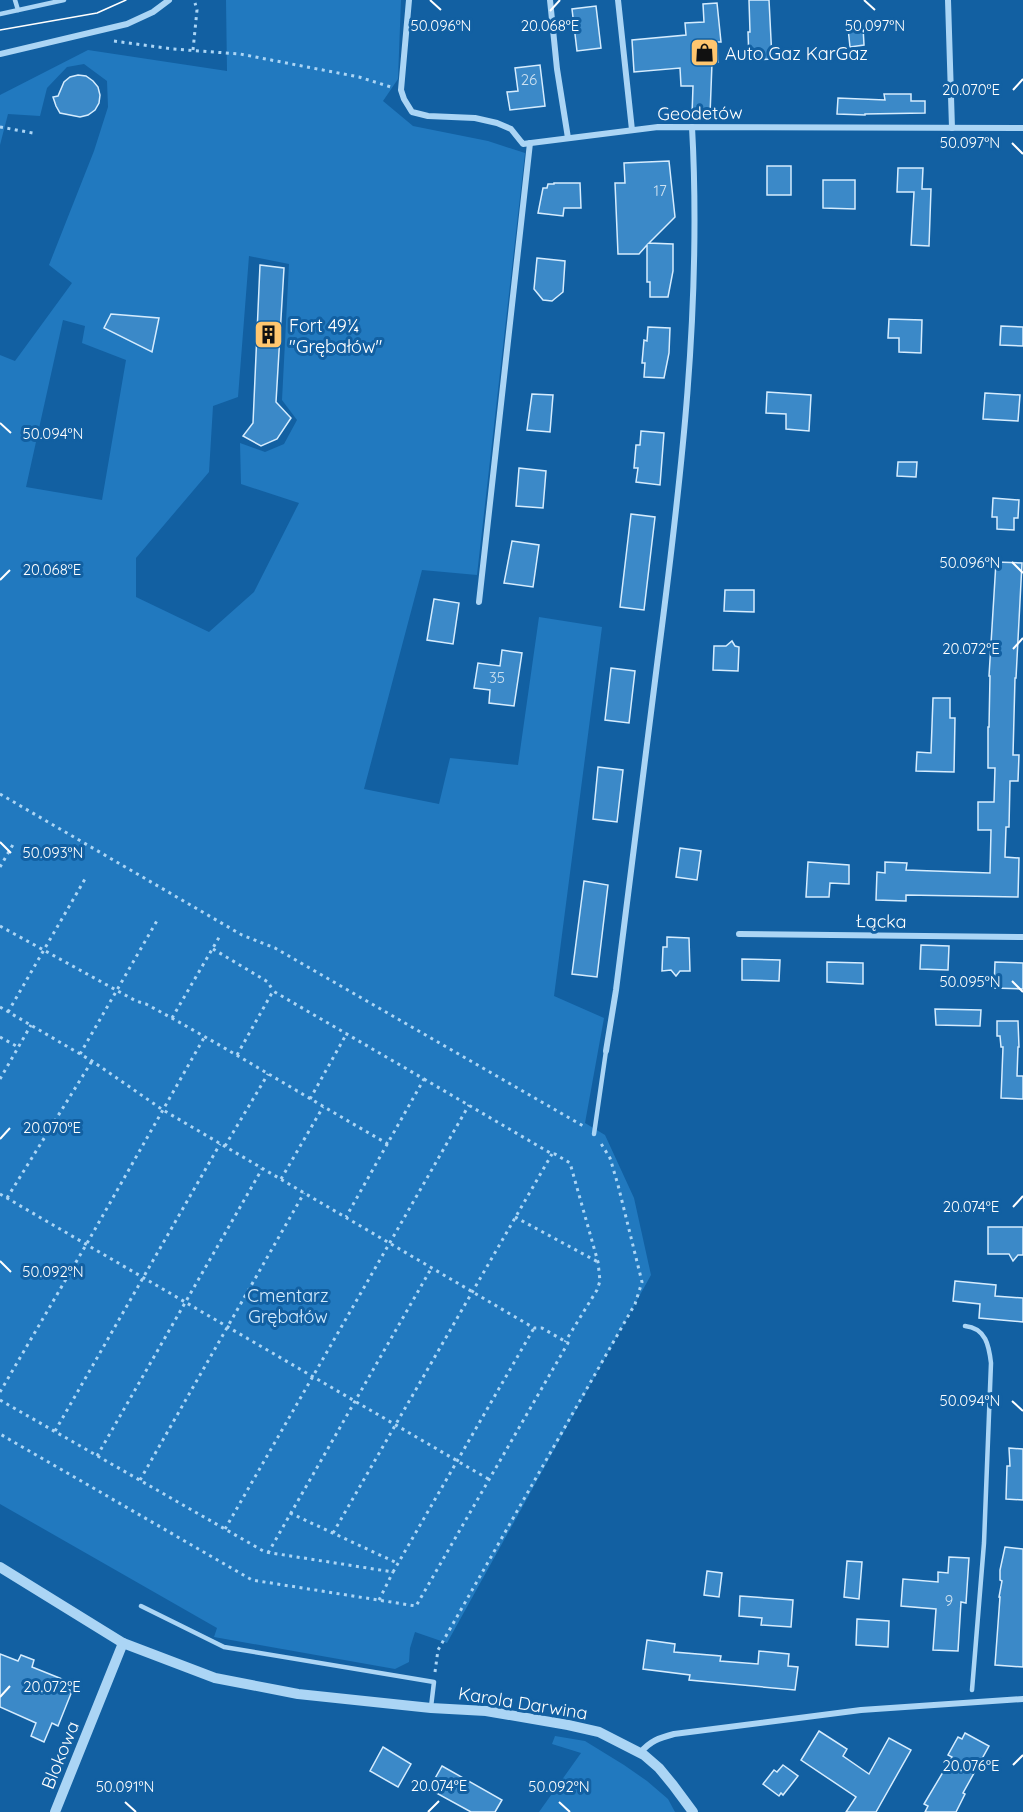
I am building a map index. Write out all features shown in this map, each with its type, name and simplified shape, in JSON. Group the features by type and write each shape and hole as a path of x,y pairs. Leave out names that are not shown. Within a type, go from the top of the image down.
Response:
{"street":[{"path":"0,54 127,24 153,12 169,0"},
{"path":"409,0 402,90 404,99 412,112 428,116 475,118 497,123 512,129 523,144 530,143 479,602"},
{"path":"550,0 557,69 568,138"},
{"path":"618,0 632,130"},
{"path":"948,0 952,128"},
{"name":"Geodetów","path":"530,143 658,127 1023,128"},
{"path":"606,1051 672,552 686,418 695,267 692,127"},
{"name":"Łącka","path":"739,934 1023,937"},
{"name":"Karola Darwina","path":"0,1567 123,1643 215,1678 298,1694 431,1708 486,1711 599,1732 640,1753 659,1768 693,1812"},
{"name":"Blokowa","path":"55,1812 123,1643"},
{"path":"640,1753 657,1738 674,1734 861,1710 1023,1700"}],"lane":[{"path":"15,0 18,10"},
{"path":"0,14 38,3 62,0"},
{"path":"594,1134 606,1051"},
{"path":"965,1326 983,1335 989,1345 991,1363 984,1543 972,1690"},
{"path":"141,1606 224,1647 434,1682 431,1708"}],"path":[{"path":"193,50 197,10 195,3"},
{"path":"111,40 240,54 359,77 402,90"},
{"path":"0,127 33,133"},
{"path":"0,794 242,934 275,948 588,1129 600,1141 609,1158 642,1282 635,1304 438,1650 434,1682"},
{"path":"0,867 15,841"},
{"path":"8,1012 86,879"},
{"path":"80,1054 158,919"},
{"path":"0,926 205,1036 388,1144"},
{"path":"172,1018 221,934"},
{"path":"213,948 268,982 273,991 570,1163 598,1262 600,1281 597,1290 565,1342"},
{"path":"237,1055 273,991"},
{"path":"0,1007 92,1061 163,1110 534,1328 542,1328 568,1344 416,1605 252,1580 0,1434"},
{"path":"0,1079 31,1025"},
{"path":"310,1099 347,1033"},
{"path":"0,1390 205,1036"},
{"path":"0,1037 18,1047"},
{"path":"7,1198 92,1061"},
{"path":"225,1146 268,1074"},
{"path":"346,1217 424,1079"},
{"path":"225,1529 469,1105"},
{"path":"281,1179 323,1107"},
{"path":"55,1431 220,1143"},
{"path":"333,1533 552,1154"},
{"path":"97,1456 262,1168"},
{"path":"140,1480 304,1192"},
{"path":"0,1194 489,1480"},
{"path":"516,1217 598,1262"},
{"path":"268,1553 432,1267"},
{"path":"378,1600 534,1328"},
{"path":"0,1400 268,1553 393,1572"},
{"path":"290,1513 398,1564"}],"green space":[{"name":"Cmentarz Grębałów","path":"226,0 401,0 398,79 383,101 413,126 488,141 525,153 477,575 422,570 364,789 439,804 450,758 518,765 539,617 602,627 554,996 604,1018 585,1123 605,1135 634,1198 651,1275 447,1643 415,1632 409,1662 395,1669 214,1637 217,1628 0,1504 0,355 15,361 72,283 49,265 94,151 108,107 107,81 84,64 67,67 47,88 40,116 8,114 0,145 0,95 88,50 227,71","holes":["249,256 289,264 282,400 297,420 284,444 265,452 240,443 241,484 299,503 254,592 209,632 136,597 136,558 209,472 213,406 238,397","63,320 85,326 82,343 126,360 102,500 26,487"]},
{"path":"555,1736 585,1741 624,1765 668,1799 675,1812 539,1812 581,1753 552,1744"}],"building":[{"path":"749,0 769,0 772,59 749,60"},
{"path":"717,3 721,42 717,42 718,62 712,63 710,115 692,115 693,86 681,86 680,68 634,72 632,40 686,35 685,23 704,22 703,4"},
{"path":"596,6 601,48 577,51 572,9"},
{"path":"863,27 864,45 850,47 848,28"},
{"path":"540,65 545,106 510,110 507,92 518,91 515,68"},
{"path":"78,75 86,76 98,87 99,103 88,115 80,117 60,113 53,97 58,96 64,82"},
{"path":"884,94 911,94 911,101 925,101 925,113 837,114 838,98 885,100"},
{"path":"669,161 675,217 649,243 673,244 673,271 668,297 650,297 650,282 647,282 647,245 639,254 618,254 615,183 625,183 624,163"},
{"path":"767,166 791,166 791,195 767,195"},
{"path":"898,168 923,168 922,189 931,189 929,246 911,245 914,192 897,192"},
{"path":"823,180 855,180 855,209 823,208"},
{"path":"554,183 580,183 581,208 564,208 563,216 538,213 543,188"},
{"path":"537,258 565,261 563,292 552,301 543,300 534,289"},
{"name":"Fort 49¼ \"Grębałów\"","path":"260,265 284,268 276,402 291,418 277,439 261,446 243,436 253,423"},
{"path":"111,314 159,318 152,352 104,328"},
{"path":"889,319 922,320 921,353 899,352 899,338 888,338"},
{"path":"1001,326 1023,327 1023,346 1000,345"},
{"path":"648,327 670,328 669,353 664,378 644,377 645,363 642,363 644,340 647,341"},
{"path":"767,392 811,395 809,431 786,429 786,414 766,413"},
{"path":"985,393 1020,395 1018,421 983,419"},
{"path":"532,394 553,395 550,432 527,430"},
{"path":"641,431 664,433 660,485 636,482 638,468 634,468 636,445 640,445"},
{"path":"898,462 917,462 916,477 897,476"},
{"path":"519,468 546,471 543,508 516,506"},
{"path":"993,498 1019,500 1018,518 1014,518 1014,530 997,529 997,517 992,517"},
{"path":"631,514 655,517 644,610 620,607"},
{"path":"512,541 539,545 533,587 504,583"},
{"path":"996,562 1022,563 1013,755 1019,755 1018,781 1010,781 1009,827 1006,827 1005,857 1019,858 1018,897 906,895 906,901 876,900 877,872 885,873 885,862 907,863 906,870 990,873 991,830 978,830 978,802 994,802 995,768 988,768 988,727"},
{"path":"725,590 754,590 754,612 724,611"},
{"path":"434,599 459,603 453,644 427,640"},
{"path":"732,641 735,646 739,647 738,671 713,670 714,646 726,646"},
{"path":"502,650 522,653 514,706 489,703 490,690 474,688 478,663 500,666"},
{"path":"611,668 635,671 629,723 605,720"},
{"path":"933,698 950,698 950,718 955,718 954,772 916,771 917,752 931,753"},
{"path":"598,767 623,770 617,822 593,819"},
{"path":"680,848 701,851 697,880 676,877"},
{"path":"808,862 849,865 849,884 830,883 829,897 806,897"},
{"path":"584,881 608,885 597,977 572,974"},
{"path":"667,937 689,938 690,971 680,971 676,976 671,970 662,971 663,947 667,947"},
{"path":"921,945 949,946 948,970 920,969"},
{"path":"742,959 780,960 779,981 742,980"},
{"path":"827,962 863,963 863,984 827,982"},
{"path":"995,962 1023,963 1023,989 994,988"},
{"path":"935,1009 981,1010 980,1026 936,1025"},
{"path":"997,1021 1018,1021 1017,1076 1023,1076 1023,1099 1001,1098 1003,1047 1001,1047 1000,1036 997,1036"},
{"path":"988,1227 1023,1227 1023,1255 1018,1255 1013,1261 1009,1254 988,1254"},
{"path":"955,1281 996,1285 995,1296 1023,1298 1023,1322 979,1318 980,1304 953,1301"},
{"path":"1009,1448 1023,1449 1023,1500 1006,1499 1007,1466 1010,1466"},
{"path":"1005,1547 1023,1549 1023,1667 995,1665 1002,1581 1000,1570"},
{"path":"949,1557 969,1558 966,1603 961,1602 958,1651 933,1650 936,1609 901,1606 903,1579 938,1582 938,1572 948,1573"},
{"path":"847,1561 862,1562 859,1599 844,1597"},
{"path":"707,1571 722,1573 719,1597 704,1595"},
{"path":"740,1596 793,1600 791,1627 761,1625 762,1618 739,1616"},
{"path":"857,1619 889,1621 888,1647 856,1645"},
{"path":"647,1640 675,1644 674,1652 721,1656 720,1661 758,1664 759,1651 789,1654 788,1666 798,1667 795,1690 689,1680 690,1675 643,1669"},
{"path":"0,1654 18,1661 21,1655 34,1660 32,1667 62,1679 60,1686 72,1691 58,1726 52,1723 44,1742 31,1736 36,1723 0,1707"},
{"path":"819,1731 847,1749 843,1756 869,1774 889,1738 911,1750 876,1812 846,1812 856,1797 801,1760"},
{"path":"965,1733 989,1746 963,1793 965,1794 956,1812 925,1812 928,1806 924,1804 952,1757 948,1755 958,1737 962,1739"},
{"path":"383,1747 411,1764 398,1787 370,1771"},
{"path":"783,1765 798,1776 783,1795 781,1793 779,1796 763,1784 774,1770 777,1772"},
{"path":"442,1766 502,1800 495,1812 471,1812 429,1789"}],"tram line":[{"path":"0,30 97,13 126,0"}],"place":[{"name":"Auto Gaz KarGaz","path":"704,53"},
{"name":"Fort 49¼ \"Grębałów\"","path":"268,335"}]}
